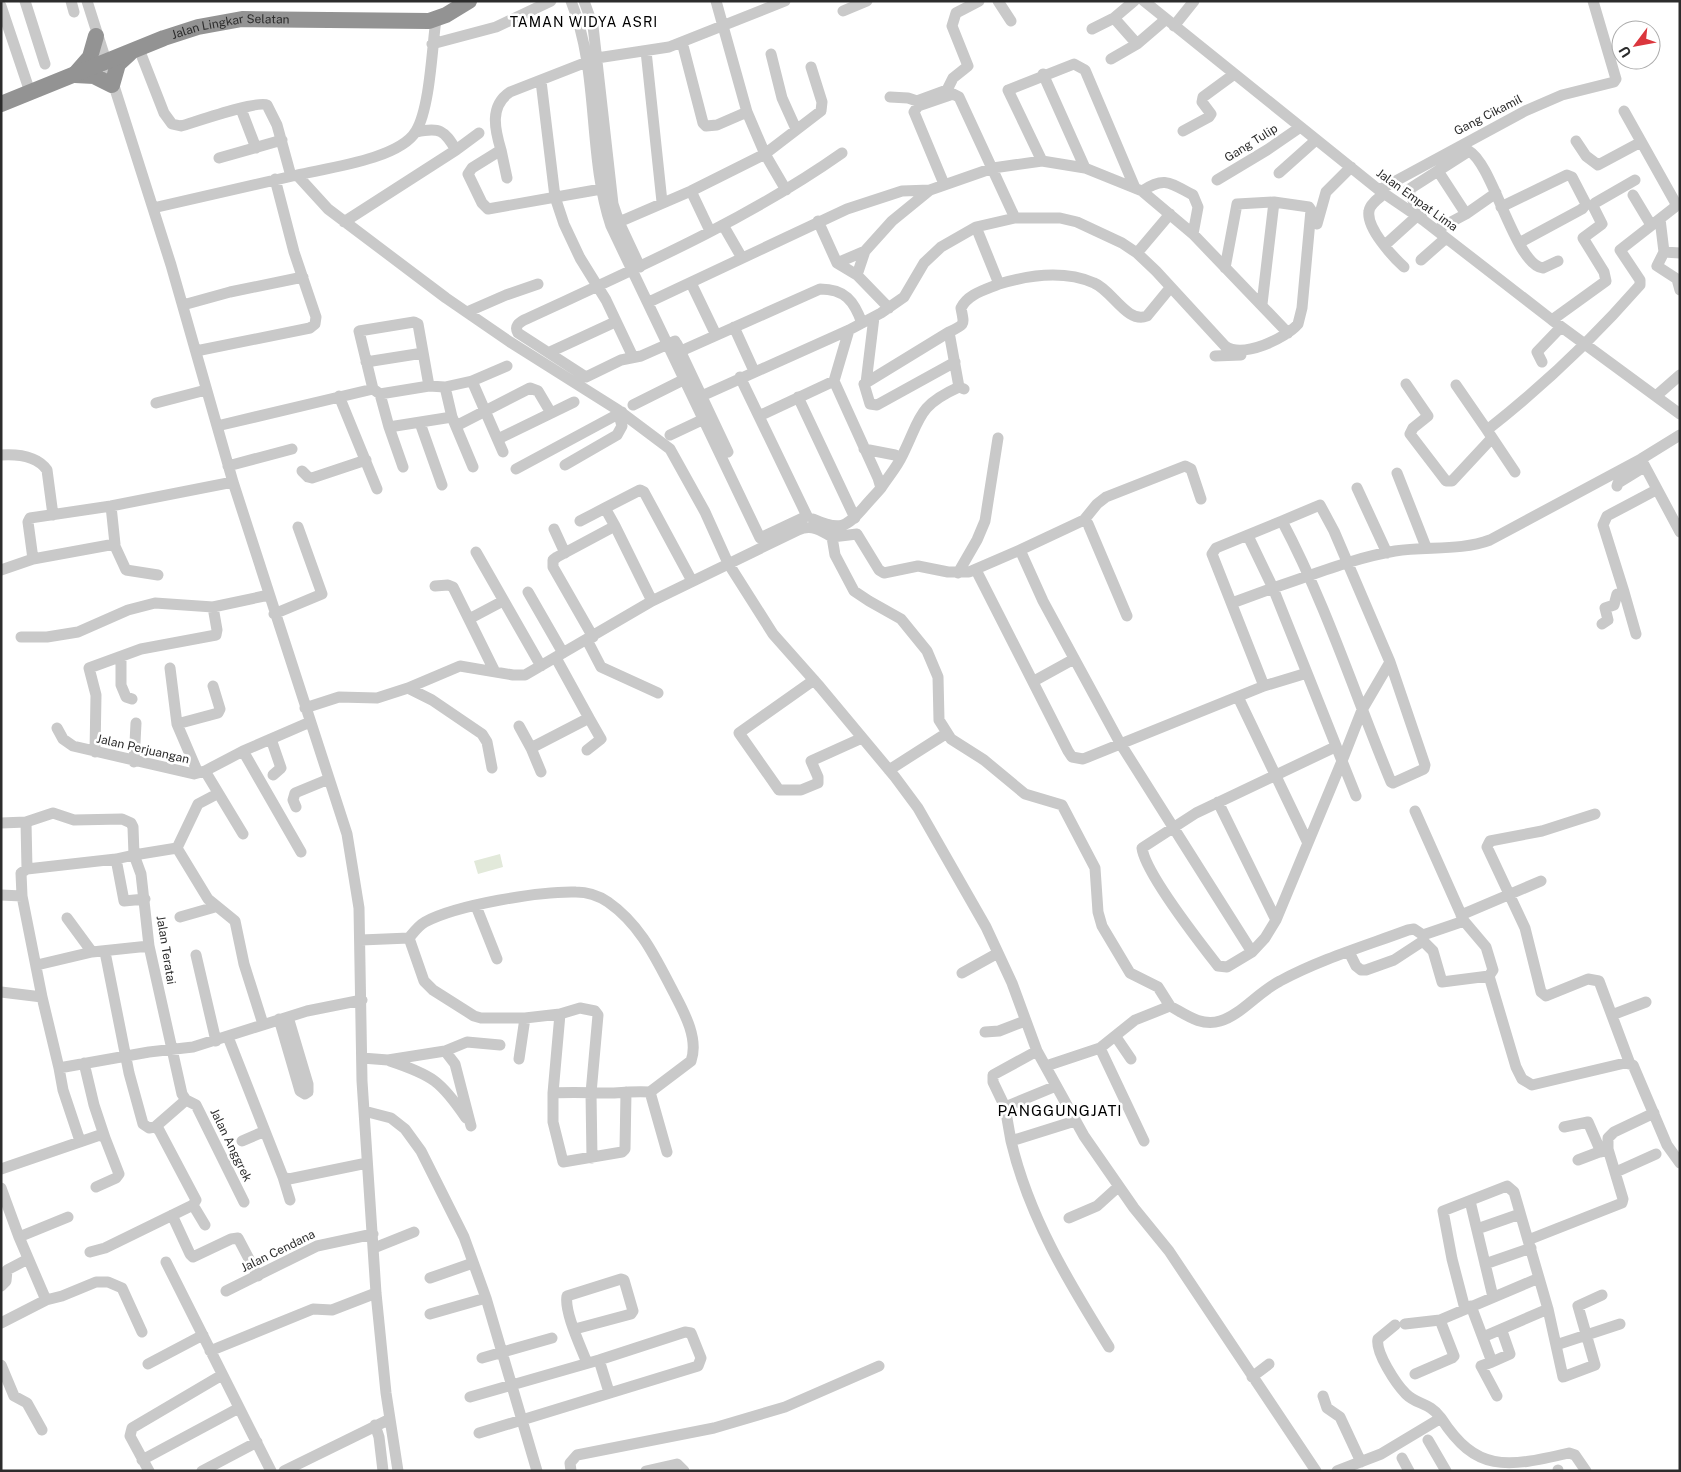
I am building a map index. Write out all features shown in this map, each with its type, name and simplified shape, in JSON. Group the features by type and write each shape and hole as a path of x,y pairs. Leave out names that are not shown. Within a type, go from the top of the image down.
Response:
{"highway":[{"name":"Jalan Lingkar Selatan","path":"1,104 181,32 242,19 369,22 436,19 469,1"},
{"path":"75,74 90,57 96,36 111,48 134,51"},
{"path":"75,74 94,76 112,85 118,64 134,51"}],"street":[{"path":"25,1 45,64"},
{"path":"87,1 96,36 183,304 228,466 274,614 347,834 359,908 364,1111 376,1292 390,1424 398,1471"},
{"path":"432,44 496,27 551,1"},
{"path":"571,1 579,24 586,62 611,226 636,267 653,300 672,342 685,379 698,397 704,420 764,537"},
{"path":"584,1 593,26 597,58 605,188 636,267"},
{"path":"716,1 747,112 765,154 786,190"},
{"path":"507,178 494,120 500,102 510,92 597,58 669,47 785,1"},
{"path":"843,11 867,1"},
{"path":"890,97 908,98 917,101 947,90 953,78 968,66 952,26 952,21 956,13 980,1"},
{"path":"998,1 1011,21"},
{"path":"1092,29 1114,18 1134,1"},
{"name":"Jalan Empat Lima","path":"1144,1 1299,128 1382,192 1436,230 1556,324 1680,414"},
{"path":"1111,59 1169,23 1194,1"},
{"name":"Gang Cikamil","path":"1382,192 1525,111 1562,95 1608,84 1616,79 1593,1"},
{"path":"1,6 7,38 30,92"},
{"path":"1114,18 1137,44"},
{"path":"153,208 389,152 407,142 416,132 421,121 428,93 436,19"},
{"path":"682,42 706,126 717,126 747,112"},
{"path":"651,50 662,202"},
{"path":"134,51 164,113 172,124 181,126 261,103 267,105 271,110 294,176 328,209 467,312 660,440 676,456 705,512 728,563 772,634 814,680 889,770 940,845 998,953 1037,1052 1075,1121 1118,1186 1169,1251 1316,1471"},
{"path":"771,54 782,98 796,129"},
{"path":"1042,161 1008,90 1043,74 1074,64 1085,70 1138,189"},
{"path":"619,222 765,154 821,111 823,106 811,67"},
{"path":"1043,74 1085,168"},
{"path":"1183,130 1209,117 1210,114 1202,102 1203,97 1233,75"},
{"path":"541,81 555,197 564,224 580,258 598,285 633,357"},
{"path":"944,184 914,112 918,106 952,94 958,95 1015,218"},
{"path":"241,109 256,148"},
{"path":"1406,384 1428,416 1412,428 1410,434 1446,481 1452,480 1490,434 1586,345 1640,285 1640,280 1620,250 1673,210 1675,202 1624,111"},
{"name":"Gang Tulip","path":"1217,180 1299,128"},
{"path":"416,132 428,130 442,131 447,134 456,150"},
{"path":"344,222 456,150 479,132"},
{"path":"219,158 282,140"},
{"path":"1279,173 1316,140"},
{"path":"1576,141 1586,156 1598,165 1642,142"},
{"path":"501,150 472,168 468,174 484,207 494,209 605,188"},
{"path":"1384,245 1420,218 1408,190 1469,151 1475,157 1496,193 1519,243 1538,267 1543,268 1558,261"},
{"path":"672,342 641,356 621,360 586,377 518,333 518,324 710,231 786,190 842,153"},
{"path":"857,275 865,251 892,221 930,190 993,168 1042,161 1085,168 1138,189 1193,234 1288,333"},
{"path":"1215,356 1257,354 1281,345 1301,332 1309,314 1312,260 1318,215 1326,192 1351,167"},
{"path":"1438,171 1466,214"},
{"path":"1501,207 1567,175 1572,177 1586,204 1582,209 1519,243"},
{"path":"196,351 313,326 316,316 286,227 275,179"},
{"path":"1542,362 1537,352 1556,324 1606,281 1604,272 1583,238 1602,224 1594,208 1595,204 1636,180"},
{"path":"1138,189 1166,182 1193,195 1198,207 1193,234"},
{"path":"691,190 710,231"},
{"path":"653,300 818,221 902,191 930,190"},
{"path":"902,191 910,206"},
{"path":"1382,192 1368,210 1375,233 1404,267"},
{"path":"1436,230 1466,214 1496,193"},
{"path":"1633,196 1656,222 1664,252 1657,266 1677,279 1680,290"},
{"path":"698,397 874,317 904,297 919,271 931,256 941,248 976,227 1015,218 1060,218 1097,230 1138,253 1229,348 1245,350 1253,348 1288,333 1298,324 1311,210 1309,207 1274,202 1237,204 1225,268"},
{"path":"1262,304 1274,202"},
{"path":"1138,253 1170,214"},
{"path":"818,221 837,263 857,275 889,308"},
{"path":"723,224 742,258"},
{"path":"976,227 999,284"},
{"path":"1421,260 1446,238"},
{"path":"837,263 865,251"},
{"path":"1664,252 1680,253"},
{"path":"866,382 963,324 961,308 963,304 973,295 999,284 1041,275 1086,280 1097,284 1107,291 1132,314 1143,318 1147,316 1170,288"},
{"path":"183,304 303,277"},
{"path":"691,283 716,335"},
{"path":"467,312 506,294 538,284"},
{"path":"681,351 820,289 840,292 852,300 862,323"},
{"path":"874,317 864,387 870,404 873,406 955,362"},
{"path":"403,467 366,362 358,334 361,330 416,322 429,386"},
{"path":"550,352 615,322"},
{"path":"734,327 754,371"},
{"path":"849,330 834,381 878,478 880,488"},
{"path":"740,378 807,516 838,527 844,526 855,518 902,457 926,406 940,395 961,388 949,332"},
{"path":"672,342 681,351 698,397 764,537"},
{"path":"366,362 423,353"},
{"path":"217,426 340,396 429,386 445,387 472,381 507,366"},
{"path":"1656,396 1680,375"},
{"path":"633,405 685,379"},
{"path":"472,381 503,452"},
{"path":"759,416 834,381"},
{"path":"1456,384 1515,472"},
{"path":"445,387 454,421 473,467"},
{"path":"388,427 454,421 486,410 530,388 538,391 551,413"},
{"path":"156,403 206,390"},
{"path":"340,396 377,489"},
{"path":"798,397 855,518"},
{"path":"498,440 574,402"},
{"path":"565,464 617,435 622,426 620,414"},
{"path":"516,469 620,414"},
{"path":"670,435 704,420"},
{"path":"420,423 442,485"},
{"path":"1617,486 1618,482 1680,435"},
{"path":"958,572 977,540 985,521 998,438"},
{"path":"228,466 292,449"},
{"path":"864,449 895,454"},
{"path":"1,455 20,455 43,464 47,470 53,515"},
{"path":"302,471 308,478 312,478 366,460"},
{"path":"1643,463 1680,532"},
{"path":"1232,603 1308,576 1387,553 1426,547 1476,546 1643,463"},
{"path":"305,708 339,697 377,698 408,688 460,666 494,670 520,676 590,639 652,601 803,528 814,528 832,538 857,534 879,570 884,573 918,566 958,572 976,570 1020,550 1084,520 1097,504 1106,497 1185,466 1191,469 1201,499"},
{"path":"1397,473 1426,547"},
{"path":"33,559 28,520 233,482"},
{"path":"1357,488 1387,553"},
{"path":"580,521 634,492 640,490 644,492 692,581"},
{"path":"1636,634 1603,525 1607,516 1656,490"},
{"path":"1264,686 1212,554 1216,548 1320,505 1348,564 1390,662 1425,768 1394,783 1391,782 1308,576 1282,521"},
{"path":"111,506 116,541 114,544 126,570 158,575"},
{"path":"605,508 652,601"},
{"path":"764,537 807,516"},
{"path":"1084,520 1127,616"},
{"path":"615,526 553,560 553,566 590,639 601,667 658,693"},
{"path":"274,614 320,596 322,592 298,527"},
{"path":"554,529 565,553"},
{"path":"1248,536 1273,588 1356,796"},
{"path":"832,538 835,555 854,590 901,619 926,651 938,677 937,713 951,739 984,760 1025,794 1062,805 1095,868 1099,919 1130,973 1158,987 1170,1006 1203,1022 1220,1021 1241,1010 1258,994 1312,965 1414,929 1433,951 1442,982 1489,976 1493,970 1486,947 1462,918 1415,811"},
{"path":"1,570 33,559 114,544"},
{"path":"1020,550 1043,601 1120,743 1252,952"},
{"path":"476,552 541,666"},
{"path":"976,570 1072,757 1083,759 1264,686 1307,673"},
{"path":"435,586 448,584 453,587 494,670"},
{"path":"528,592 601,739 586,750"},
{"path":"1602,624 1608,620 1605,608 1614,605 1617,594 1624,592"},
{"path":"21,638 47,637 78,632 128,610 155,603 213,607 269,595"},
{"path":"469,619 503,601"},
{"path":"95,752 96,696 89,668 141,649 216,635 217,630 213,607"},
{"path":"121,656 121,685 126,697 132,700"},
{"path":"1034,681 1074,659"},
{"path":"1335,747 1218,802 1172,826 1142,848 1160,884 1190,930 1218,966 1227,967 1252,952 1265,938 1276,920 1362,710 1390,662"},
{"path":"170,668 177,724 202,772 243,834"},
{"path":"814,680 739,733 779,790 801,790 818,784 818,777 811,761 862,738"},
{"path":"177,724 218,713 220,709 213,686"},
{"path":"408,688 432,700 482,734 487,742 492,768"},
{"path":"1238,697 1307,841"},
{"path":"531,748 589,718"},
{"name":"Jalan Perjuangan","path":"57,728 68,744 134,762 190,774 202,772 243,751 310,722"},
{"path":"134,762 136,723"},
{"path":"519,726 541,772"},
{"path":"889,770 947,733"},
{"path":"271,739 281,768 273,775"},
{"path":"243,751 301,852"},
{"path":"296,808 293,800 295,793 330,779"},
{"path":"177,848 198,804 217,794"},
{"path":"1218,802 1276,920"},
{"name":"Jalan Teratai","path":"26,822 53,813 80,821 122,819 131,823 133,827 134,855 141,874 145,899 149,946 171,1049"},
{"path":"1595,814 1542,831 1490,841 1487,847 1488,853 1525,928 1541,992 1546,996 1593,978 1600,983 1630,1064 1634,1068 1667,1145 1680,1164"},
{"path":"1,823 26,822 27,869"},
{"path":"80,1140 64,1090 42,998 22,896 20,873 27,869 116,859 177,848"},
{"path":"177,848 215,907 230,915 235,922 244,964 262,1024"},
{"path":"116,859 124,900 145,899"},
{"path":"1349,952 1356,966 1361,970 1394,960 1423,938 1508,893 1541,881"},
{"path":"361,940 409,938 424,923 476,906 520,896 577,892 593,894 607,902 636,926 655,954 684,1014 694,1053 691,1061 650,1092 553,1093"},
{"path":"1,895 22,896"},
{"path":"476,906 497,959"},
{"path":"180,917 215,907"},
{"path":"67,918 92,952"},
{"path":"409,938 420,975 434,990 468,1013 481,1018 525,1018 560,1014 580,1008 591,1009 598,1015 591,1093 592,1158"},
{"path":"36,965 92,952 149,946"},
{"path":"104,952 143,1124 149,1128 155,1127 186,1100"},
{"path":"962,973 998,953"},
{"path":"196,955 216,1041"},
{"path":"1489,976 1516,1067 1527,1083 1532,1084 1624,1063 1630,1064"},
{"path":"1,992 42,998"},
{"path":"59,1068 216,1041 262,1024 326,1006 362,1000"},
{"path":"1612,1015 1646,1002"},
{"path":"1046,1066 1100,1048 1135,1020 1170,1006"},
{"path":"560,1014 553,1093 553,1122 563,1162 619,1153 625,1149 626,1092"},
{"path":"284,1018 288,1033"},
{"path":"519,1059 525,1018"},
{"path":"985,1032 998,1030 1025,1021"},
{"path":"228,1037 283,1177 290,1200"},
{"path":"1116,1037 1132,1059"},
{"path":"362,1058 388,1060 445,1051 467,1042 500,1045"},
{"path":"1100,1048 1144,1141"},
{"name":"Jalan Anggrek","path":"171,1049 182,1094 186,1100 196,1105 244,1202"},
{"path":"388,1060 433,1078 448,1090 472,1126 455,1064 445,1051"},
{"path":"1037,1052 993,1075 993,1082 1005,1107 1019,1174 1042,1230 1060,1266 1109,1347"},
{"path":"84,1063 94,1105 119,1174 116,1178 96,1187"},
{"path":"1005,1107 1056,1086"},
{"path":"650,1092 667,1152"},
{"path":"364,1111 391,1118 405,1129 413,1140 464,1237 486,1298 537,1471"},
{"path":"1578,1160 1604,1150 1610,1134 1654,1113"},
{"path":"1011,1141 1075,1121"},
{"path":"1485,1264 1622,1203 1623,1199 1616,1172 1588,1122 1564,1126"},
{"path":"90,1252 106,1248 193,1205 196,1200 163,1136 155,1127"},
{"path":"242,1141 264,1132"},
{"path":"1,1169 80,1140 100,1135 106,1138"},
{"path":"1616,1172 1656,1154"},
{"path":"283,1177 289,1179 367,1163"},
{"path":"1069,1218 1097,1206 1118,1186"},
{"path":"1492,1362 1484,1337 1468,1307 1442,1214 1446,1209 1507,1186 1514,1192 1548,1309 1563,1377 1596,1365 1578,1306 1602,1295"},
{"path":"1,1188 19,1237 46,1300"},
{"path":"1470,1200 1493,1297"},
{"path":"193,1205 205,1224"},
{"path":"1477,1230 1520,1214"},
{"path":"172,1215 193,1257 231,1239 238,1238 258,1276"},
{"path":"19,1237 68,1217"},
{"path":"374,1248 414,1232"},
{"name":"Jalan Cendana","path":"226,1291 317,1246 372,1234"},
{"path":"1,1286 6,1281 7,1270 28,1259"},
{"path":"166,1262 271,1471"},
{"path":"430,1278 474,1262"},
{"path":"1539,1278 1440,1320 1400,1324 1378,1339 1376,1344 1394,1379 1406,1394 1434,1409 1453,1440 1462,1450 1485,1467 1514,1466 1569,1453 1576,1455 1586,1471"},
{"path":"575,1329 631,1314 633,1311 624,1280 566,1296 575,1329 587,1363"},
{"path":"1,1323 46,1300 103,1281 114,1283 122,1288 142,1332"},
{"path":"210,1351 313,1309 332,1310 376,1292"},
{"path":"430,1314 486,1298"},
{"path":"1484,1337 1502,1331 1548,1309"},
{"path":"1415,1374 1452,1358 1440,1320"},
{"path":"1556,1346 1620,1324"},
{"path":"470,1397 599,1360 689,1331 701,1358 698,1366 479,1433"},
{"path":"1496,1396 1481,1366 1510,1354 1502,1331"},
{"path":"148,1364 202,1335"},
{"path":"482,1358 552,1338"},
{"path":"599,1360 609,1392"},
{"path":"1252,1377 1269,1364"},
{"path":"1,1365 12,1393 27,1404 42,1430"},
{"path":"571,1471 570,1463 576,1455 714,1428 785,1408 879,1366"},
{"path":"149,1471 130,1436 132,1428 222,1375"},
{"path":"1323,1396 1327,1408 1340,1417 1361,1462"},
{"path":"142,1460 239,1408"},
{"path":"1344,1469 1381,1454 1441,1418"},
{"path":"284,1471 390,1424"},
{"path":"377,1429 381,1470"},
{"path":"299,1471 377,1429"},
{"path":"1428,1440 1446,1471"},
{"path":"202,1471 257,1442"},
{"path":"1402,1458 1409,1471"},
{"path":"646,1471 672,1464 677,1464 684,1471"}],"green space":[{"path":"500,854 503,867 478,874 474,861"}],"district":[{"name":"TAMAN WIDYA ASRI","path":"584,22"},
{"name":"PANGGUNGJATI","path":"1060,1110"}]}
